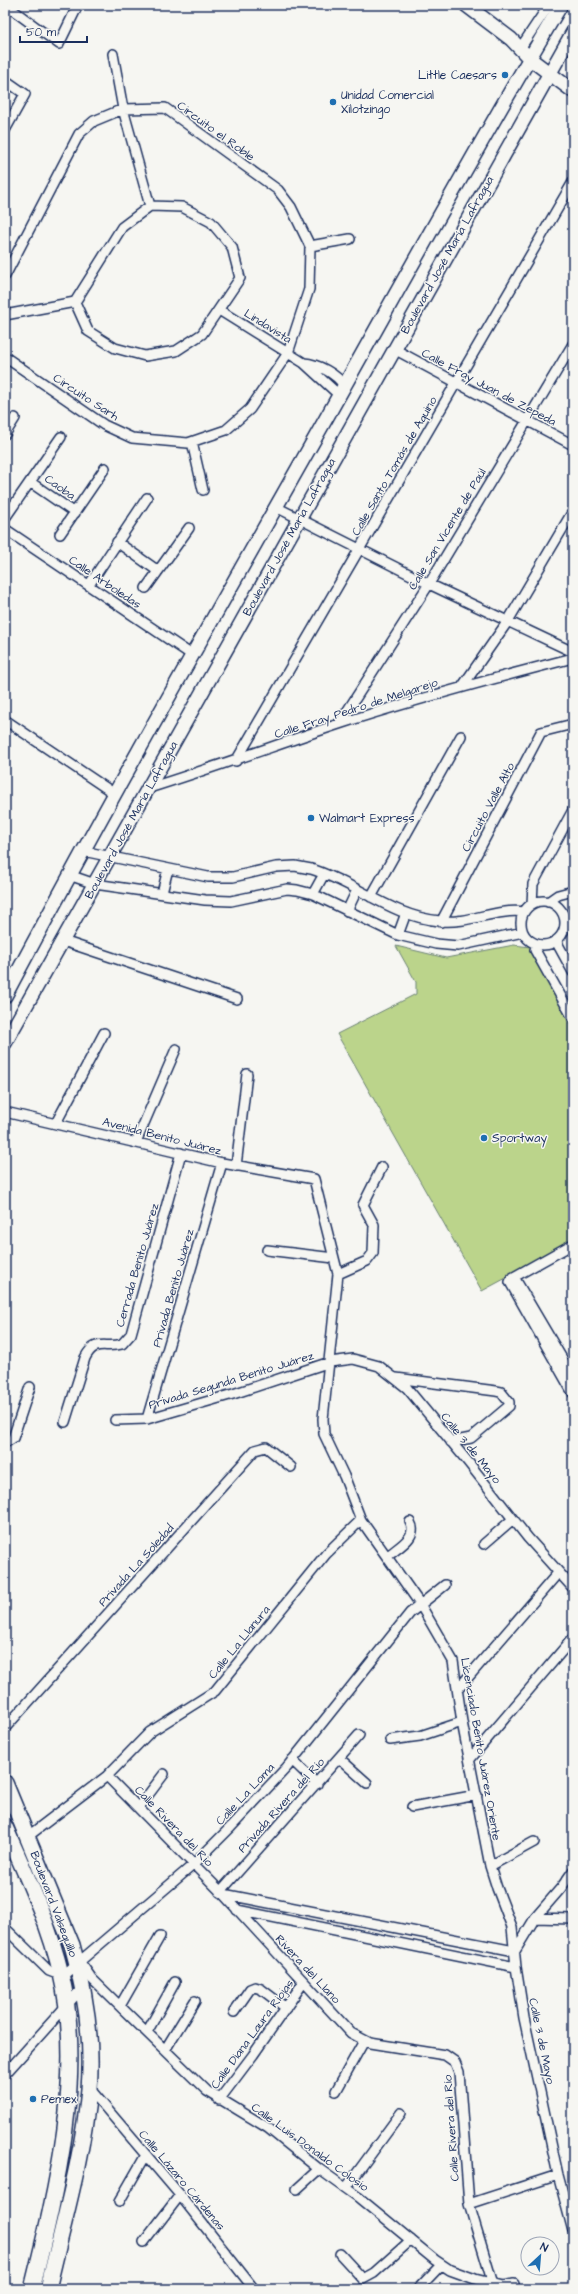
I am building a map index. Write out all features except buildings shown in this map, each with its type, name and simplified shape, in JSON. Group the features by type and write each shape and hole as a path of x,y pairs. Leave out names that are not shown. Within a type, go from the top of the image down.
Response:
{"main road":[{"path":"466,5 521,47 529,58 573,91"},
{"path":"5,996 69,875 192,655 560,5"},
{"name":"Boulevard José María Lafragua","path":"5,1043 573,32"},
{"name":"Boulevard Valsequillo","path":"5,1784 65,1928 86,1984 89,2088 83,2138 48,2289"},
{"name":"Boulevard Valsequillo","path":"5,1827 9,1849 49,1932 61,1974 69,2029 69,2089 54,2185 32,2289"}],"street":[{"path":"12,7 59,44 78,5"},
{"path":"521,47 549,5"},
{"path":"113,54 123,109 150,206"},
{"path":"5,80 25,94 5,130"},
{"name":"Circuito el Roble","path":"5,276 79,134 94,121 123,109 165,108 278,190 291,207 310,246 309,289 288,353"},
{"name":"Calle Santo Tomás de Aquino","path":"236,761 573,182"},
{"path":"5,315 75,302 122,227 150,206 182,207 211,222 232,247 240,278 202,334 176,351 145,356 115,348 88,331 75,302"},
{"path":"310,246 350,239"},
{"name":"Lindavista","path":"219,310 304,363 312,364 340,380 342,390"},
{"name":"Calle San Vicente de Paúl","path":"339,724 429,584 573,344"},
{"name":"Calle Fray Juan de Zepeda","path":"394,349 573,445"},
{"name":"Circuito Sarh","path":"5,356 104,425 132,438 163,442 192,442 226,430 250,409 288,353"},
{"path":"6,430 15,418"},
{"path":"5,518 61,437"},
{"path":"192,442 202,490"},
{"path":"60,534 105,468"},
{"name":"Caoba","path":"30,482 75,513"},
{"path":"89,585 147,498"},
{"path":"276,507 429,584 573,652"},
{"path":"462,687 508,621 573,511"},
{"path":"146,588 189,528"},
{"name":"Calle Arboledas","path":"5,529 192,655"},
{"path":"117,542 158,571"},
{"name":"Calle Fray Pedro de Melgarejo","path":"149,788 236,761 339,724 462,687 573,658"},
{"path":"5,720 115,794"},
{"name":"Circuito Valle Alto","path":"441,922 541,732 573,724"},
{"path":"371,897 461,736"},
{"path":"532,904 533,884 573,810"},
{"path":"83,851 110,858 208,877 233,877 276,867 295,866 324,874 406,913 441,922 466,921 513,910 524,912"},
{"path":"162,893 168,869"},
{"path":"313,894 324,874"},
{"path":"69,875 95,884 204,900 231,901 286,890 313,894 398,935 419,942 458,946 523,932"},
{"path":"347,910 357,890"},
{"path":"548,902 559,908 569,919 562,934 556,941 550,944 537,944 531,942 523,932 521,922 524,912 532,904 548,902 558,895 573,891"},
{"path":"398,935 406,913"},
{"path":"63,941 236,999"},
{"path":"556,941 570,964 573,972"},
{"path":"537,944 535,950 573,1018"},
{"path":"56,1123 104,1033"},
{"path":"136,1142 176,1049"},
{"path":"236,1166 247,1074"},
{"name":"Avenida Benito Juárez","path":"5,1112 222,1163 314,1179"},
{"name":"Cerrada Benito Juárez","path":"65,1422 85,1358 90,1350 98,1345 122,1344 131,1334 181,1153"},
{"name":"Privada Benito Juárez","path":"147,1419 222,1163"},
{"path":"338,1274 367,1261 373,1253 374,1226 363,1205 382,1167"},
{"name":"Licenciado Benito Juárez Oriente","path":"314,1179 338,1274 323,1420 324,1434 344,1476 361,1520 388,1556 451,1654 458,1689 462,1722 490,1866 496,1888 512,1927 515,1951"},
{"path":"573,1244 514,1277 510,1282 573,1393"},
{"path":"267,1250 334,1258"},
{"path":"514,1277 573,1377"},
{"name":"Calle 3 de Mayo","path":"330,1362 353,1359 379,1366 396,1378 451,1442 558,1573 573,1588"},
{"name":"Privada Segunda Benito Juárez","path":"115,1420 147,1419 233,1394 330,1362"},
{"path":"396,1378 501,1392 509,1402 509,1406 471,1438 451,1442"},
{"path":"5,1443 12,1438 30,1387"},
{"name":"Privada La Soledad","path":"5,1728 255,1450 266,1447 291,1467"},
{"path":"484,1544 513,1519"},
{"name":"Calle La Llanura","path":"27,1837 107,1776 150,1732 215,1691 326,1554 361,1520"},
{"path":"388,1556 412,1535 414,1529 410,1522"},
{"path":"458,1689 558,1573"},
{"name":"Calle La Loma","path":"61,1974 66,1973 193,1865 232,1827 292,1760 410,1613 445,1585"},
{"path":"470,1759 573,1638"},
{"path":"390,1740 420,1736 462,1722"},
{"name":"Privada Rivera del Río","path":"221,1893 359,1734"},
{"path":"339,1758 367,1783"},
{"path":"292,1760 317,1784"},
{"path":"139,1807 164,1774"},
{"name":"Calle Rivera del Río","path":"107,1776 139,1807 237,1910"},
{"path":"412,1807 477,1795"},
{"path":"490,1866 534,1842"},
{"path":"221,1893 515,1951 535,1918 573,1871"},
{"path":"237,1910 516,1966"},
{"name":"Rivera del Llano","path":"237,1910 303,1983 351,2033 364,2041"},
{"path":"336,1931 339,1917"},
{"path":"535,1918 573,1919"},
{"path":"6,1930 49,1970 61,1974"},
{"path":"120,2006 160,1936"},
{"path":"436,1951 439,1936"},
{"name":"Calle 3 de Mayo","path":"515,1951 524,2018 558,2174 573,2231"},
{"path":"147,2032 175,1982"},
{"name":"Calle Diana Laura Riojas","path":"219,2100 303,1983"},
{"path":"5,2074 66,2004 86,1984"},
{"name":"Calle Luis Donaldo Colosio","path":"86,1984 120,2006 196,2082 219,2100 260,2122 319,2169 346,2188 441,2265 457,2273 493,2284 514,2284"},
{"path":"234,2012 250,1989 255,1987 261,1989 286,2008"},
{"path":"165,2050 195,2001"},
{"path":"336,2091 364,2041"},
{"name":"Calle Rivera del Río","path":"364,2041 445,2055 458,2066 469,2204 493,2284"},
{"name":"Calle Lázaro Cárdenas","path":"89,2088 180,2195 254,2289"},
{"path":"346,2188 400,2113"},
{"path":"118,2202 146,2155"},
{"path":"297,2189 319,2169"},
{"path":"469,2204 558,2174"},
{"path":"144,2242 180,2195"},
{"path":"340,2254 363,2279 374,2273 410,2240"},
{"path":"418,2289 441,2265"}],"green space":[{"name":"Sportway","path":"514,945 530,947 573,1021 573,1242 482,1291 337,1034 416,994 416,982 396,946 446,958"}],"place":[{"name":"Little Caesars","path":"505,75"},
{"name":"Unidad Comercial Xilotzingo","path":"333,102"},
{"name":"Walmart Express","path":"311,818"},
{"name":"Sportway","path":"484,1138"},
{"name":"Pemex","path":"33,2099"}]}
